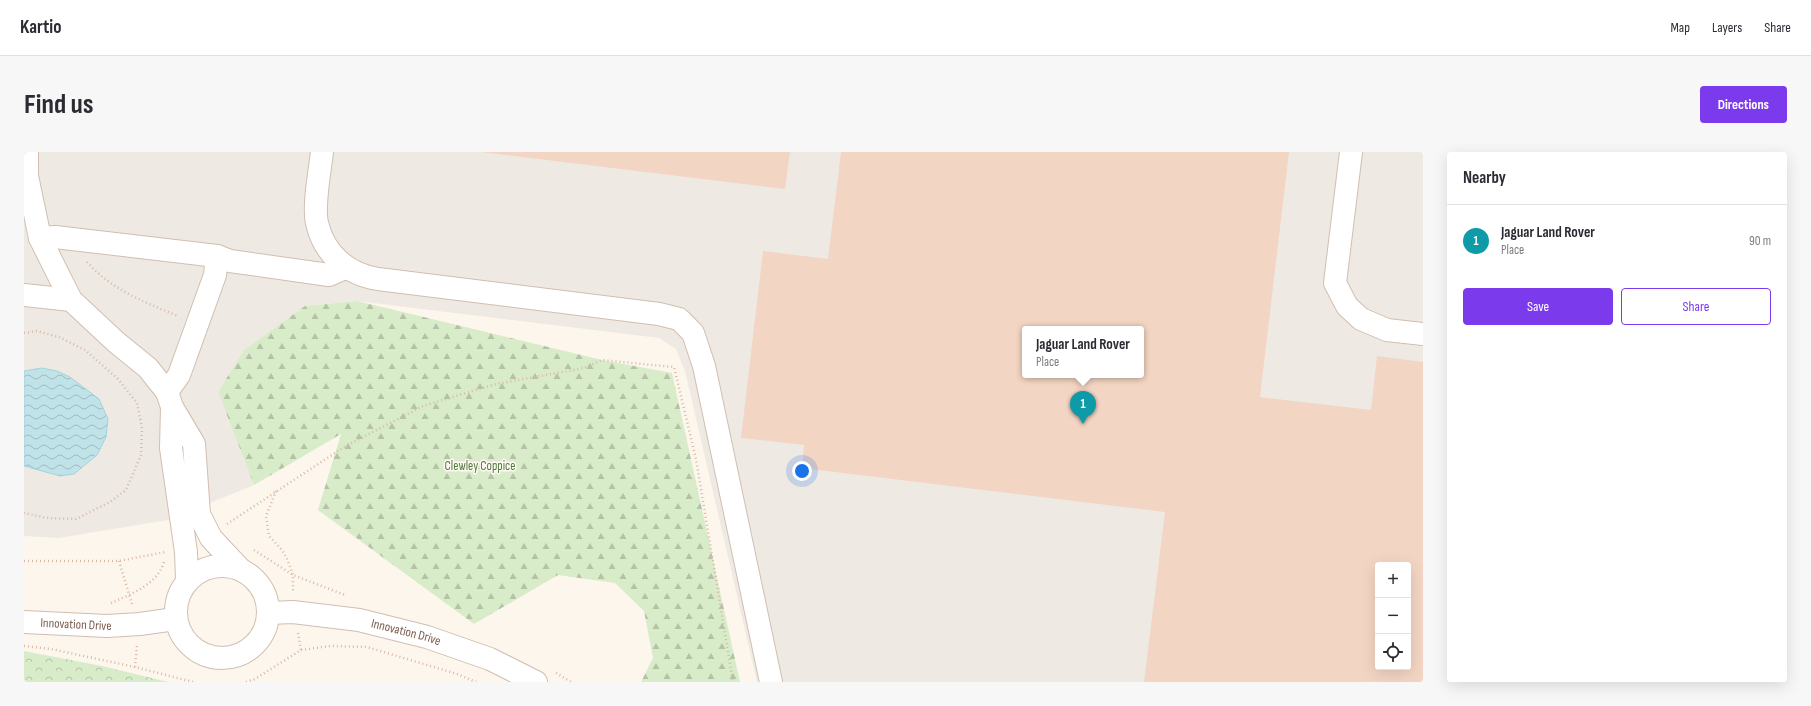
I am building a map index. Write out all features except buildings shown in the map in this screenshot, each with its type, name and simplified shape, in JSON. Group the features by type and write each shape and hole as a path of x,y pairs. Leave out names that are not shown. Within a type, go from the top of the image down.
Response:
{"street":[{"path":"27,152 27,176 40,238 70,300 116,342 148,368 170,400 194,444 199,514 211,538 240,569 255,579 265,595 269,613 264,632 252,648 234,657 227,658 214,658 196,651 182,637 175,618 177,598 187,580 202,569 221,565 240,569"},
{"path":"322,152 316,210 317,222 327,248 345,268 365,277 378,279 659,314 679,320 693,333 704,366 771,682"},
{"path":"1352,152 1335,283 1347,306 1361,319 1387,330 1423,334"},
{"path":"40,238 55,237 217,256 230,261 329,275 345,268"},
{"path":"187,580 186,552 171,448 170,400 215,275 217,256"},
{"path":"24,295 70,300"},
{"name":"Innovation Drive","path":"269,613 293,612 359,620 427,637 490,659 536,682"},
{"name":"Innovation Drive","path":"24,622 106,626 140,624 175,618"}],"path":[{"path":"84,259 98,274 126,294 197,325"},
{"path":"24,333 37,331 59,337 85,350 118,379 137,403 142,428 141,455 126,490 110,502 76,519 47,518 24,513"},
{"path":"220,528 344,447 423,406 496,384 584,368 602,360 674,366 696,459 733,682"},
{"path":"276,491 266,516 269,536 282,550 293,576"},
{"path":"252,549 293,576 352,598"},
{"path":"24,561 119,561 164,552 162,570 153,581 107,605"},
{"path":"119,561 128,595"},
{"path":"24,646 51,649 135,667 193,682"},
{"path":"246,682 256,679 301,650 330,646 367,647 457,674 476,682"},
{"path":"555,673 571,682"}],"shaded area":[{"path":"24,152 1423,152 1423,682 757,682 685,371 676,349 659,338 357,301 305,306 244,350 218,392 254,485 168,520 59,538 24,536"}],"green space":[{"name":"Clewley Coppice","path":"357,301 602,360 672,373 740,682 641,682 653,658 644,611 615,583 558,575 474,624 318,510 341,434 254,485 218,392 244,350 305,306"},
{"path":"24,651 102,666 168,682 24,682"}],"water":[{"path":"42,368 57,371 70,377 99,399 108,419 106,437 97,455 74,474 60,476 24,466 24,371"}],"place":[{"name":"Jaguar Land Rover","path":"1083,424"}]}
